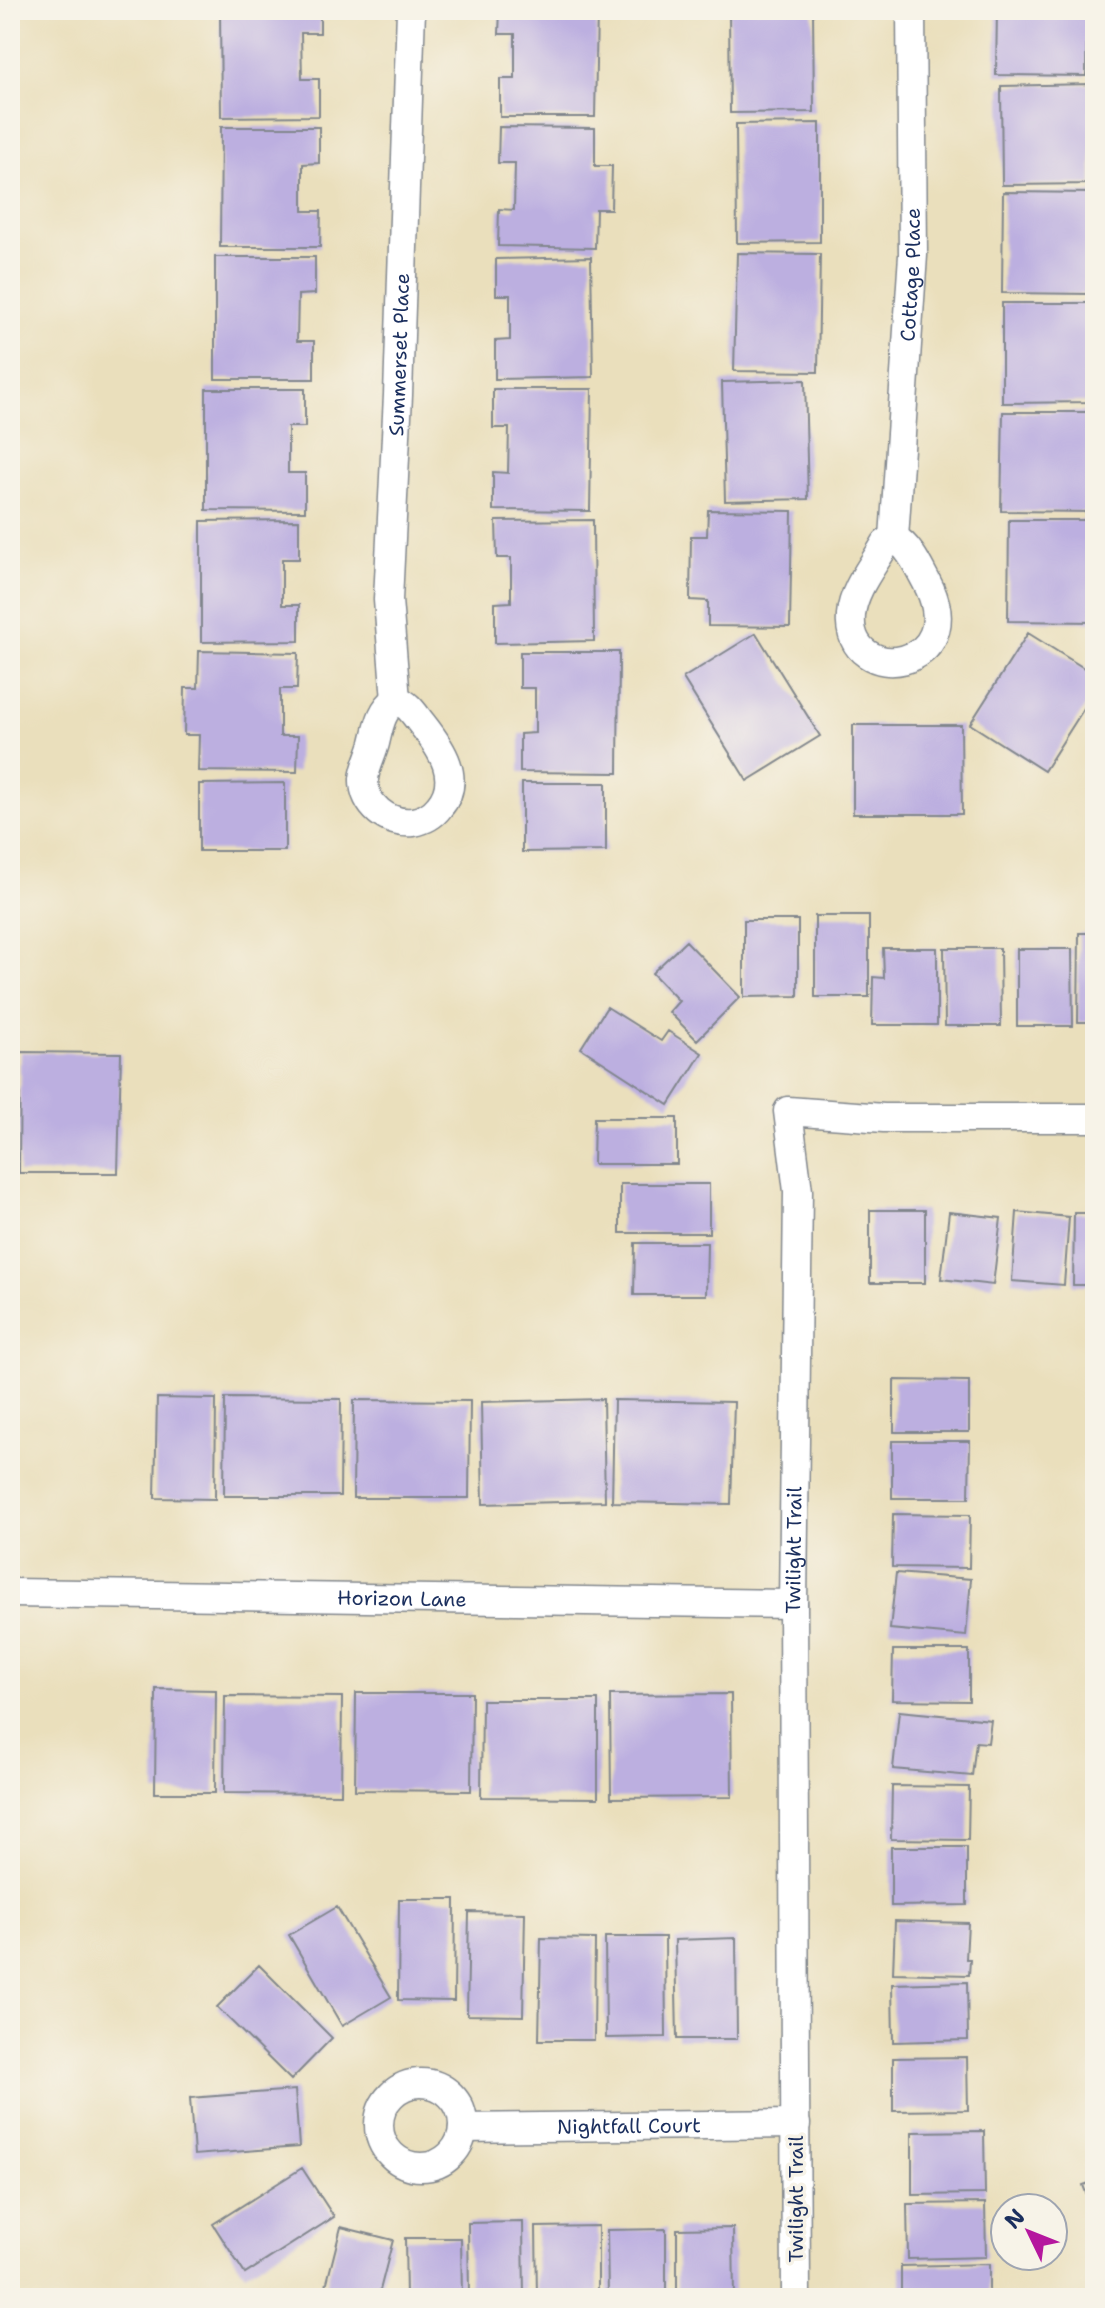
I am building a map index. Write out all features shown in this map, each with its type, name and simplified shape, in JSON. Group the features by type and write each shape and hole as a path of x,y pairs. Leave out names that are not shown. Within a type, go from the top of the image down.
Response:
{"street":[{"name":"Summerset Place","path":"396,700 388,600 411,10"},
{"name":"Cottage Place","path":"894,538 913,255 911,10"},
{"name":"Twilight Trail","path":"796,2298 793,1604 798,1191 788,1111 884,1118 1095,1118"},
{"name":"Horizon Lane","path":"10,1593 793,1604"},
{"name":"Nightfall Court","path":"463,2128 796,2124"}],"building":[{"path":"220,10 320,10 320,33 301,33 302,79 319,79 319,116 221,117"},
{"path":"500,10 597,10 595,117 500,117 500,79 515,79 515,34 499,34"},
{"path":"729,10 813,10 814,112 730,113"},
{"path":"997,10 1087,10 1086,76 996,75"},
{"path":"1091,84 1092,184 1002,185 1001,86"},
{"path":"820,123 820,242 737,243 736,124"},
{"path":"221,127 319,127 319,163 303,164 303,211 321,211 320,247 220,247"},
{"path":"499,127 595,128 595,166 612,166 611,209 596,209 595,248 498,246 499,209 514,210 515,163 498,163"},
{"path":"1003,192 1094,193 1092,294 1002,293"},
{"path":"737,253 820,254 818,372 734,371"},
{"path":"215,257 315,257 315,294 298,295 297,341 314,341 314,379 215,379"},
{"path":"591,257 593,377 495,379 495,341 510,340 510,295 496,295 496,259"},
{"path":"1002,303 1092,303 1092,402 1002,403"},
{"path":"805,380 808,499 725,501 722,382"},
{"path":"206,389 305,389 305,427 288,427 288,473 305,473 305,511 206,510"},
{"path":"493,389 592,389 590,511 493,510 493,472 508,473 509,428 493,428"},
{"path":"1003,412 1092,412 1091,512 1001,511"},
{"path":"708,510 792,511 790,627 708,626 708,601 690,600 691,536 707,536"},
{"path":"299,520 299,559 282,559 282,605 299,605 299,641 201,642 201,521"},
{"path":"593,520 594,641 495,643 495,603 511,602 511,558 497,558 496,521"},
{"path":"1009,520 1095,520 1095,622 1008,621"},
{"path":"756,633 820,736 747,781 683,678"},
{"path":"1028,633 1095,675 1095,691 1044,771 970,724"},
{"path":"199,651 298,653 297,689 280,689 280,736 298,736 297,772 198,771 199,735 184,735 185,688 198,688"},
{"path":"520,652 619,652 618,773 520,772 520,734 535,733 535,688 520,688"},
{"path":"853,725 961,725 962,814 853,814"},
{"path":"285,783 285,851 199,851 199,784"},
{"path":"522,783 606,783 606,851 522,852"},
{"path":"815,916 869,916 869,997 815,997"},
{"path":"744,920 798,920 798,996 744,997"},
{"path":"1079,933 1095,933 1095,1022 1078,1022"},
{"path":"686,941 740,997 697,1040 669,1012 679,1001 652,973"},
{"path":"883,948 937,948 937,1025 872,1025 873,977 884,978"},
{"path":"944,948 1000,948 1001,1026 945,1026"},
{"path":"1017,949 1072,949 1073,1026 1017,1026"},
{"path":"607,1007 661,1041 668,1031 702,1053 669,1105 581,1048"},
{"path":"20,1052 121,1053 118,1173 19,1173"},
{"path":"594,1118 677,1118 677,1164 593,1164"},
{"path":"620,1184 709,1184 709,1233 620,1233"},
{"path":"870,1210 925,1210 925,1283 870,1283"},
{"path":"949,1212 1001,1218 993,1285 941,1279"},
{"path":"1017,1212 1069,1217 1064,1285 1012,1281"},
{"path":"1074,1213 1095,1213 1095,1285 1073,1285"},
{"path":"635,1243 707,1243 706,1295 634,1295"},
{"path":"894,1380 969,1381 969,1432 894,1432"},
{"path":"157,1398 216,1399 215,1499 155,1498"},
{"path":"225,1398 341,1399 340,1496 224,1496"},
{"path":"603,1399 605,1501 483,1504 481,1402"},
{"path":"354,1400 470,1401 469,1498 353,1498"},
{"path":"614,1400 734,1402 731,1504 612,1502"},
{"path":"892,1441 970,1441 969,1498 892,1498"},
{"path":"893,1514 970,1515 969,1568 892,1567"},
{"path":"896,1573 971,1579 966,1636 890,1629"},
{"path":"893,1650 969,1650 969,1701 892,1700"},
{"path":"156,1689 216,1690 215,1793 155,1793"},
{"path":"356,1693 472,1693 471,1791 355,1790"},
{"path":"731,1694 732,1797 611,1798 610,1695"},
{"path":"225,1696 342,1697 341,1794 224,1793"},
{"path":"482,1700 598,1700 598,1798 481,1797"},
{"path":"899,1711 991,1720 988,1743 976,1742 972,1776 893,1769"},
{"path":"892,1786 969,1787 968,1840 891,1839"},
{"path":"891,1847 967,1847 967,1905 891,1906"},
{"path":"399,1899 455,1899 454,2001 398,2000"},
{"path":"337,1907 391,1997 342,2026 289,1935"},
{"path":"469,1912 525,1913 523,2016 467,2015"},
{"path":"895,1921 968,1923 966,1959 970,1959 969,1975 893,1973"},
{"path":"605,1937 665,1937 666,2037 606,2038"},
{"path":"541,1938 595,1939 594,2040 539,2040"},
{"path":"736,1938 737,2039 677,2039 675,1940"},
{"path":"259,1965 332,2038 291,2080 217,2007"},
{"path":"967,1982 968,2040 893,2042 892,1984"},
{"path":"967,2057 968,2110 893,2111 893,2058"},
{"path":"295,2090 299,2147 194,2155 190,2098"},
{"path":"984,2131 985,2194 912,2195 912,2132"},
{"path":"302,2168 334,2217 245,2274 213,2224"},
{"path":"1095,2181 1095,2217 1083,2185"},
{"path":"985,2203 986,2257 908,2259 907,2204"},
{"path":"523,2222 524,2298 469,2298 468,2223"},
{"path":"598,2226 598,2298 537,2298 536,2227"},
{"path":"341,2227 393,2240 378,2298 323,2298"},
{"path":"733,2228 734,2298 677,2298 677,2229"},
{"path":"666,2229 666,2298 608,2298 607,2230"},
{"path":"405,2238 461,2238 462,2298 406,2298"},
{"path":"989,2264 989,2298 901,2298 901,2266"}]}
